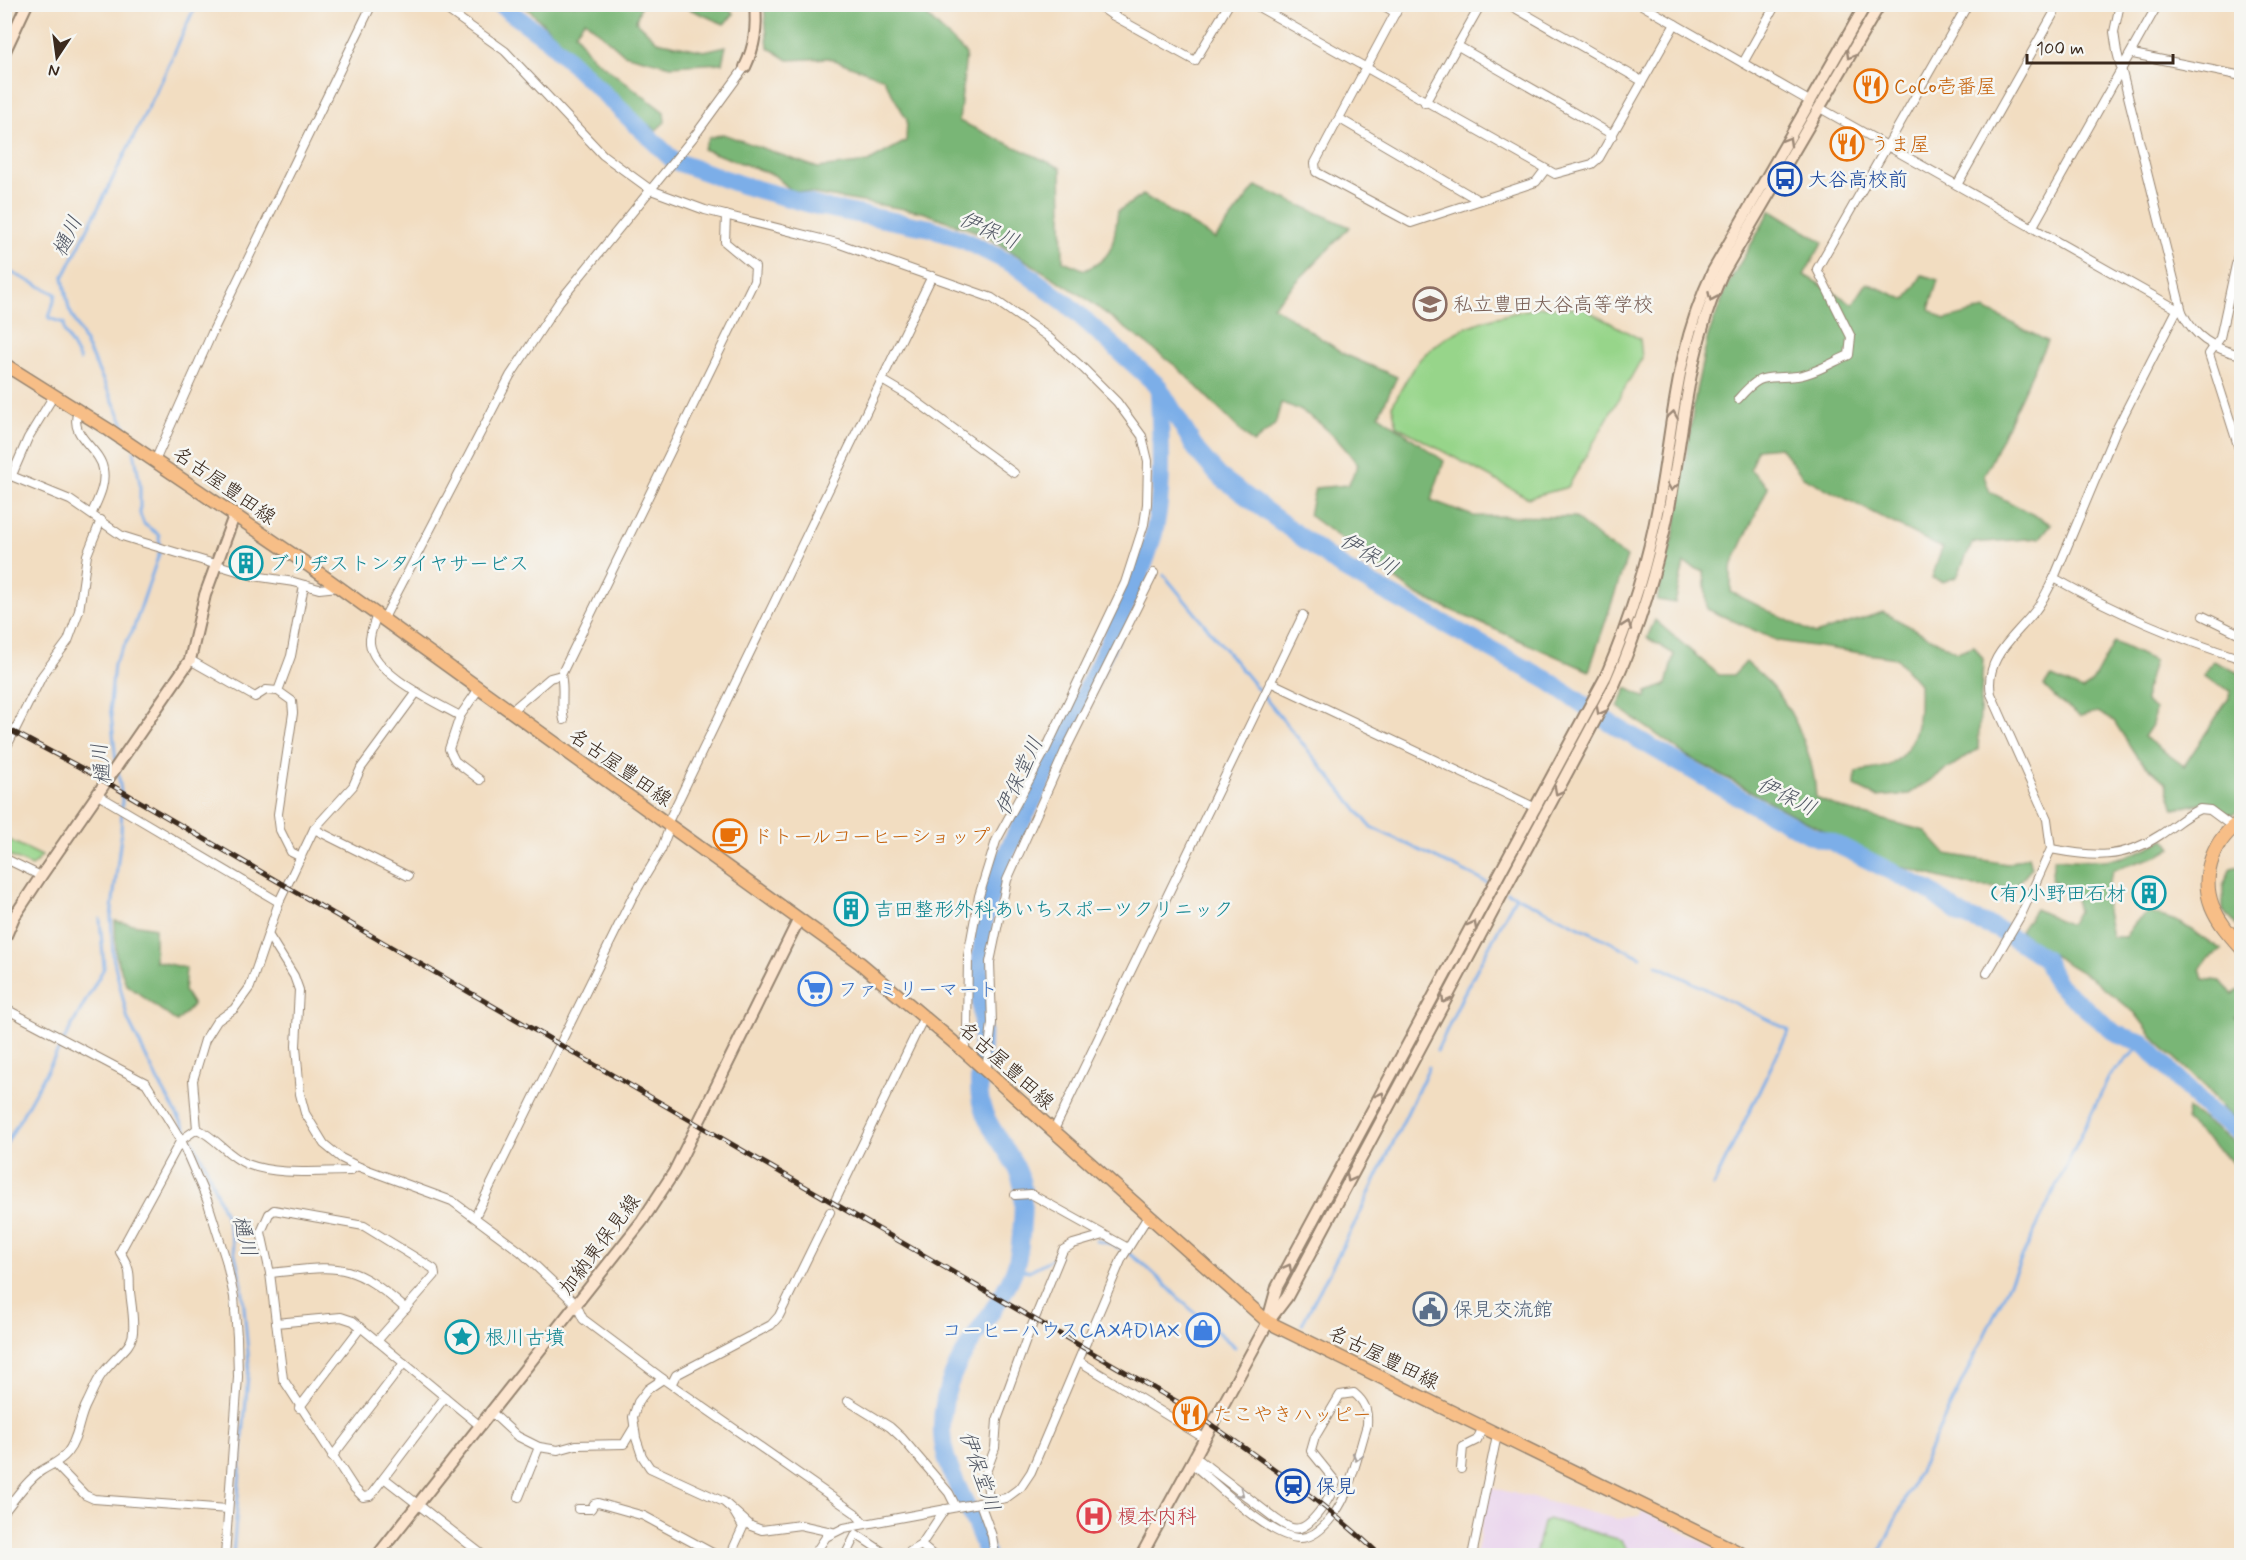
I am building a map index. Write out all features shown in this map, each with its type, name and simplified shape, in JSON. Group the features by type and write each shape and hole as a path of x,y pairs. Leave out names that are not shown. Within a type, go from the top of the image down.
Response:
{"highway":[{"path":"2237,824 2220,840 2211,858 2208,882 2212,905 2224,928 2241,948"}],"main road":[{"name":"名古屋豊田線","path":"4,364 53,397 109,430 338,587 798,921 860,963 964,1052 1147,1218 1268,1322 1746,1556"}],"street":[{"path":"4,53 27,4"},
{"path":"152,459 266,219 372,4"},
{"path":"439,4 505,51 603,155 654,187 726,215 837,243 992,298 1047,336 1084,369 1136,424 1146,444 1148,461 1144,524 1125,583 1045,751 996,842 972,920 968,956 967,1033 964,1052"},
{"path":"460,716 417,692 379,663 370,641 380,617 510,376 559,302 696,134 745,67 754,49 757,33 755,4"},
{"path":"1096,4 1195,62 1229,4"},
{"path":"1112,15 1118,4"},
{"path":"1253,4 1425,103 1545,170 1557,174 1593,164 1601,156 1675,24"},
{"path":"1381,4 1396,13"},
{"path":"1400,4 1315,163 1316,172 1411,223 1536,182 1545,170"},
{"path":"1425,103 1481,4"},
{"path":"1508,4 1642,81"},
{"path":"1640,4 2179,311"},
{"path":"1743,63 1776,4"},
{"path":"1141,1556 1268,1322 1287,1297 1580,737 1636,636 1661,549 1688,381 1707,308 1721,276 1816,105 1866,4"},
{"path":"1816,105 1880,4"},
{"path":"1738,399 1748,387 1768,376 1798,376 1849,355 1851,337 1817,269 1968,4"},
{"path":"1957,185 2059,4"},
{"path":"2120,4 2114,36 2179,311 2192,330 2213,346 2241,355"},
{"path":"2032,228 2133,54 2158,4"},
{"path":"1458,46 1612,135"},
{"path":"2133,54 2241,76"},
{"path":"1340,119 1478,200"},
{"path":"564,720 561,675 754,281 755,267 725,242 726,215"},
{"path":"2241,237 2220,338 2209,354 2241,458"},
{"path":"475,1217 632,898 661,850 668,825 932,276"},
{"path":"1988,970 2021,915 2051,849 2047,819 1991,694 1989,682 1994,662 2007,642 2035,612 2054,578 2116,430 2179,311"},
{"path":"882,380 909,396 1014,473"},
{"path":"4,485 28,438 53,397"},
{"path":"78,412 76,421 80,434 100,457 104,470 101,494 92,513"},
{"path":"9,474 54,492 92,513 122,536 254,576 319,589 338,587"},
{"path":"4,940 14,917 41,876 190,660 216,563 234,516"},
{"path":"4,752 42,676 68,642 79,611 87,555 101,520"},
{"path":"985,1071 992,1023 990,962 1008,880 1065,751 1154,573"},
{"path":"2054,578 2131,617 2241,659"},
{"path":"278,691 291,656 304,585"},
{"path":"1052,1132 1303,615"},
{"path":"2203,616 2241,635"},
{"path":"190,660 255,697 266,690 278,691 292,701 293,713 278,814 280,830 291,852 300,857"},
{"path":"510,712 550,678 561,675"},
{"path":"1270,682 1536,808"},
{"path":"478,690 460,716 449,749 454,760 480,780"},
{"path":"195,1130 193,1080 206,1040 217,1021 234,1009 250,987 270,936 279,902 314,830 353,786 362,768 417,692"},
{"path":"1268,1322 1277,1287 1536,808 1580,737"},
{"path":"98,795 279,902"},
{"path":"2051,849 2082,855 2111,855 2148,842 2200,809 2210,810 2237,824"},
{"path":"314,830 408,876"},
{"path":"4,858 41,876"},
{"name":"加納東保見線","path":"377,1556 642,1221 674,1172 798,921"},
{"path":"270,936 294,976 299,990 296,1046 300,1094 305,1113 324,1144 341,1158 357,1166 442,1197 475,1217 521,1252 576,1304 583,1319 663,1379 672,1383 855,1513 863,1522"},
{"path":"4,1008 146,1083 182,1139 215,1221 234,1297 238,1377 225,1556"},
{"path":"836,1199 924,1017"},
{"path":"195,1130 207,1134 246,1164 272,1170 350,1171 357,1166"},
{"path":"4,1512 34,1477 55,1464 70,1449 77,1436 83,1410 101,1376 127,1350 131,1342 135,1324 130,1293 132,1276 120,1252 182,1139 195,1130"},
{"path":"1015,1195 1031,1194 1104,1235 1125,1252"},
{"path":"377,1341 435,1275 434,1269 364,1226 274,1210 269,1214 261,1232 270,1273 283,1379 299,1408 332,1457 363,1497 370,1496 445,1397"},
{"path":"672,1383 676,1375 771,1325 779,1317 830,1212"},
{"path":"813,1556 832,1533 863,1522 1006,1498 1021,1487 1031,1472 1125,1252 1147,1218"},
{"path":"989,1501 986,1472 995,1448 997,1420 1026,1340 1063,1253 1073,1244 1104,1235"},
{"path":"270,1273 317,1268 351,1270 374,1282 406,1309"},
{"path":"276,1323 341,1317 361,1327 479,1425"},
{"path":"299,1408 361,1327"},
{"path":"1079,1361 1204,1438"},
{"path":"332,1457 404,1363"},
{"path":"490,1411 518,1436 539,1447 558,1449 576,1445 624,1444 633,1429 638,1402 648,1389 663,1379"},
{"path":"1354,1393 1368,1412 1367,1425 1344,1497 1322,1529 1302,1539 1284,1535 1268,1526 1193,1460 1288,1528 1299,1528 1307,1525 1333,1494 1336,1482 1311,1451 1315,1437 1340,1395 1354,1393"},
{"path":"848,1401 890,1427 902,1438 959,1507"},
{"path":"1461,1469 1463,1447 1477,1440 1483,1427"},
{"path":"633,1429 642,1456 650,1468 734,1509 751,1526 762,1530 800,1525 832,1533"},
{"path":"1472,1556 1497,1435"},
{"path":"519,1497 539,1447"},
{"path":"55,1464 85,1495 94,1499 228,1509"},
{"path":"384,1478 484,1556"},
{"path":"578,1509 591,1509 594,1504 598,1503 644,1516 718,1556"},
{"path":"977,1503 992,1536 995,1556"},
{"path":"730,1556 743,1527 734,1509"},
{"path":"903,1556 921,1545 945,1509"},
{"path":"845,1556 856,1534 889,1556"},
{"path":"921,1545 934,1556"}],"shaded area":[{"path":"1489,1487 1617,1519 1640,1516 1642,1511 1727,1555 1476,1556"}],"green space":[{"path":"524,5 641,5 636,21 657,41 704,51 726,46 722,63 671,66 624,54 585,20 575,33 592,57 664,112 665,122 656,130 639,118"},
{"path":"680,5 726,5 734,14 724,24"},
{"path":"764,5 916,5 966,54 959,121 1061,168 1063,261 1085,270 1103,260 1108,254 1114,240 1118,211 1143,195 1215,239 1256,186 1350,227 1273,306 1346,355 1397,377 1379,415 1444,461 1431,500 1473,516 1574,517 1602,541 1627,557 1589,671 1417,595 1309,515 1315,488 1348,485 1358,465 1334,436 1304,412 1281,403 1275,425 1253,443 1177,367 1081,295 983,234 922,212 791,190 774,175 703,149 709,138 723,134 818,168 868,162 906,141 907,120 883,78 829,58 788,60 768,47"},
{"path":"1771,210 1823,242 1804,275 1853,304 1867,283 1906,300 1922,275 1938,280 1929,309 1945,320 1985,309 2047,341 1984,476 1990,492 2051,524 2040,538 1972,543 1957,577 1943,582 1932,578 1942,548 1803,477 1780,447 1757,449 1750,469 1768,487 1731,568 1731,592 1815,634 1883,612 1957,652 1974,646 1983,659 1978,749 1909,794 1877,797 1855,786 1856,772 1890,765 1902,755 1913,737 1918,717 1919,684 1896,658 1778,641 1707,609 1704,572 1684,563 1675,603 1657,600 1676,524 1696,391 1708,336 1728,284"},
{"path":"1541,307 1583,308 1640,339 1642,358 1568,487 1528,498 1397,426 1392,406 1417,363 1447,337 1492,318"},
{"path":"1655,620 1719,675 1734,675 1746,662 1773,687 1790,711 1803,740 1812,769 1816,798 1846,810 1925,831 1946,854 2007,864 2028,856 2031,868 2014,888 1975,887 1891,864 1799,818 1687,756 1618,707 1627,688 1646,698 1647,692 1666,685 1674,654 1647,638"},
{"path":"2114,642 2154,661 2146,691 2146,702 2155,710 2152,725 2144,737 2184,766 2229,698 2230,691 2203,676 2213,661 2241,674 2241,809 2232,815 2202,803 2174,809 2166,783 2137,757 2114,721 2098,712 2080,716 2044,686 2052,677 2082,690 2091,684"},
{"path":"5,838 42,856 32,866 5,854"},
{"path":"2165,839 2172,848 2160,855 2113,870 2104,896 2112,937 2125,937 2135,923 2148,912 2179,922 2222,950 2207,959 2200,969 2203,979 2220,981 2233,994 2241,989 2241,1010 2235,1017 2241,1020 2241,1121 2224,1110 2207,1088 2157,1042 2135,1013 2093,979 2041,948 2020,931 2035,909 2070,925 2078,911 2073,891 2051,880 2054,859 2086,861 2124,857"},
{"path":"2242,866 2241,930 2223,911 2223,886 2231,868"},
{"path":"115,921 155,928 155,961 186,968 184,991 193,1005 177,1022 126,984 116,955"},
{"path":"2188,1109 2241,1147 2241,1180 2236,1176 2237,1166 2186,1121"},
{"path":"1548,1519 1621,1540 1632,1555 1535,1555 1543,1523"}],"waterway":[{"name":"樋川","path":"131,439 69,309 63,278 162,80 196,4"},
{"name":"伊保川","path":"499,4 547,39 674,161 742,185 821,207 930,228 966,241 1016,266 1067,304 1159,387 1197,451 1219,476 1344,569 1549,681 1613,725 1735,795 1812,836 1832,842 1928,890 1961,915 1995,928 2020,942 2044,958 2057,984 2116,1034 2143,1043 2210,1112 2242,1134"},
{"path":"4,269 56,294 49,318 64,323 64,331 80,360"},
{"name":"伊保堂川","path":"987,1556 976,1525 948,1464 942,1433 943,1408 949,1386 957,1366 1004,1292 1014,1271 1021,1234 1023,1196 1019,1174 989,1124 979,1091 982,1038 980,973 982,937 989,902 1003,860 1105,651 1150,546 1160,498 1159,390"},
{"name":"樋川","path":"116,761 110,704 114,664 133,630 160,551 159,535 144,524 140,514 140,484 134,451"},
{"path":"1164,575 1371,827 1490,884"},
{"name":"樋川","path":"118,771 122,799 121,836 111,917 113,957 128,1020 157,1079 204,1162 227,1220 242,1284 249,1364 233,1556"},
{"path":"1507,892 1516,896"},
{"path":"1437,1051 1463,995 1516,896 1641,957"},
{"path":"4,1148 104,968 100,919"},
{"path":"1657,965 1789,1030 1713,1186"},
{"path":"1878,1556 2109,1077 2143,1043"},
{"path":"1302,1324 1357,1219 1429,1067"},
{"path":"1096,1241 1109,1243 1145,1265 1185,1304 1235,1347"},
{"path":"1015,1269 1029,1271 1059,1255"}],"railway":[{"path":"4,727 87,771 1186,1407 1311,1496 1381,1556"}],"place":[{"name":"CoCo壱番屋","path":"1871,86"},
{"name":"うま屋","path":"1847,144"},
{"name":"大谷高校前","path":"1785,179"},
{"name":"私立豊田大谷高等学校","path":"1430,304"},
{"name":"ブリヂストンタイヤサービス","path":"246,563"},
{"name":"ドトールコーヒーショップ","path":"730,836"},
{"name":"(有)小野田石材","path":"2149,893"},
{"name":"吉田整形外科あいちスポーツクリニック","path":"851,909"},
{"name":"ファミリーマート","path":"815,989"},
{"name":"保見交流館","path":"1430,1309"},
{"name":"コーヒーハウスCAXADIAX","path":"1203,1330"},
{"name":"根川古墳","path":"462,1337"},
{"name":"たこやきハッピー","path":"1190,1414"},
{"name":"保見","path":"1293,1486"},
{"name":"榎本内科","path":"1094,1516"}]}
